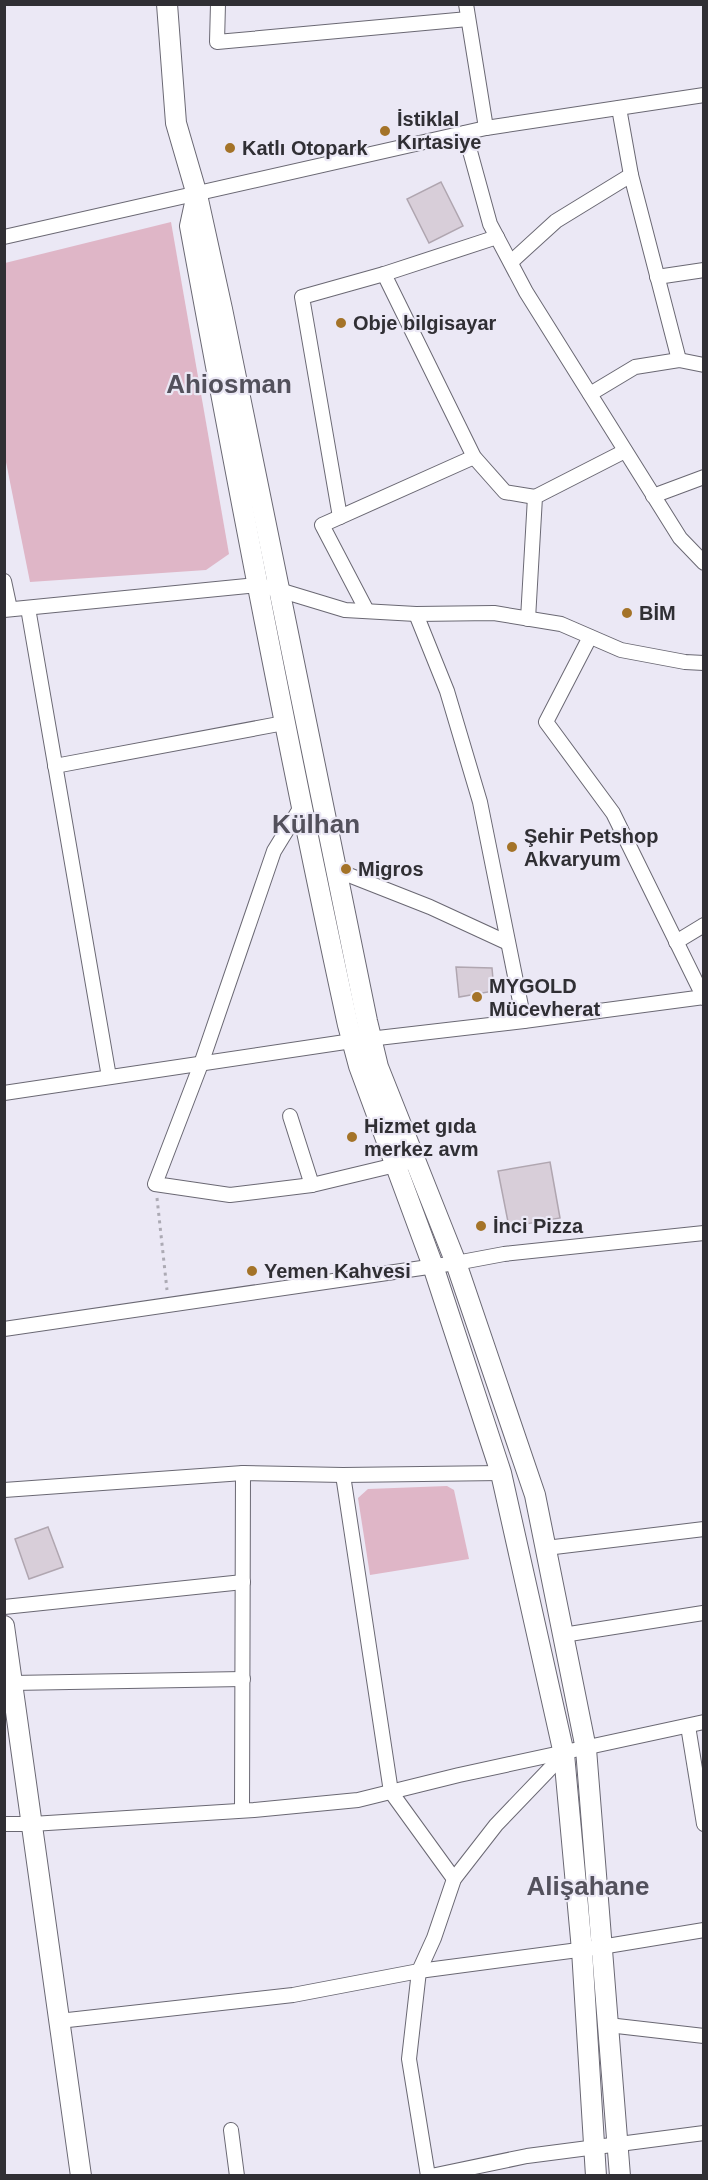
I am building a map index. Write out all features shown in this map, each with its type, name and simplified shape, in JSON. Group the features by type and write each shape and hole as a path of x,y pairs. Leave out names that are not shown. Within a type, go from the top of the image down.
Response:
{"main road":[{"path":"167,4 176,123 197,195 336,870 362,1039 359,1066 433,1266 501,1473 564,1754 592,1948 608,2025 620,2175"},
{"path":"197,195 190,226 301,807 362,1039 378,1067 456,1263 535,1495 546,1548 586,1749 596,2175"},
{"path":"4,1626 81,2175"}],"street":[{"path":"219,4 217,42 468,19"},
{"path":"466,4 486,128"},
{"path":"4,237 486,128 704,95"},
{"path":"619,108 631,175 680,360"},
{"path":"465,133 490,224 526,292 680,538 704,563"},
{"path":"511,262 556,221 631,175"},
{"path":"340,517 302,297 384,274 497,237"},
{"path":"657,277 704,270"},
{"path":"384,274 474,457 505,492 535,497 625,451"},
{"path":"590,394 635,367 680,360 704,364"},
{"path":"367,612 322,525 474,457"},
{"path":"653,496 704,477"},
{"path":"528,619 535,497"},
{"path":"4,581 7,610 257,585 345,610 416,614 494,613 561,624 621,650 685,662 704,663"},
{"path":"28,608 109,1077"},
{"path":"416,614 447,691 480,802 524,1021"},
{"path":"4,1093 362,1039 524,1021 703,997 613,813 546,722 590,637"},
{"path":"55,766 284,723"},
{"path":"301,807 274,851 201,1064 155,1184 230,1195 312,1185 416,1160"},
{"path":"336,870 430,907 508,943"},
{"path":"676,942 704,925"},
{"path":"290,1116 312,1185"},
{"path":"4,1329 504,1254 704,1233"},
{"path":"4,1490 243,1473 343,1475 501,1473"},
{"path":"242,1810 243,1473"},
{"path":"343,1475 391,1792 454,1879"},
{"path":"546,1548 704,1529"},
{"path":"4,1607 243,1582"},
{"path":"563,1635 703,1613"},
{"path":"12,1683 243,1679"},
{"path":"4,1824 242,1810 358,1800 704,1722"},
{"path":"688,1726 704,1824"},
{"path":"564,1754 495,1825 454,1879 434,1938 419,1971 409,2059 429,2175 527,2156 704,2133"},
{"path":"59,2021 293,1995 419,1971 592,1948 704,1930"},
{"path":"608,2025 704,2036"},
{"path":"231,2130 237,2175"}],"path":[{"path":"155,1184 169,1304"}],"shaded area":[{"path":"171,222 229,554 206,570 30,582 5,457 5,263"},
{"path":"447,1486 454,1490 469,1559 370,1575 358,1498 368,1489"}],"building":[{"path":"441,182 463,226 429,243 407,199"},
{"path":"456,967 492,968 494,991 459,997"},
{"path":"550,1162 560,1218 509,1227 498,1171"},
{"path":"48,1527 63,1567 29,1579 15,1539"}],"place":[{"name":"İstiklal Kırtasiye","path":"385,131"},
{"name":"Katlı Otopark","path":"230,148"},
{"name":"Obje bilgisayar","path":"341,323"},
{"name":"BİM","path":"627,613"},
{"name":"Şehir Petshop Akvaryum","path":"512,847"},
{"name":"Migros","path":"346,869"},
{"name":"MYGOLD Mücevherat","path":"477,997"},
{"name":"Hizmet gıda merkez avm","path":"352,1137"},
{"name":"İnci Pizza","path":"481,1226"},
{"name":"Yemen Kahvesi","path":"252,1271"}],"district":[{"name":"Ahiosman","path":"229,384"},
{"name":"Külhan","path":"316,824"},
{"name":"Alişahane","path":"588,1886"}]}
